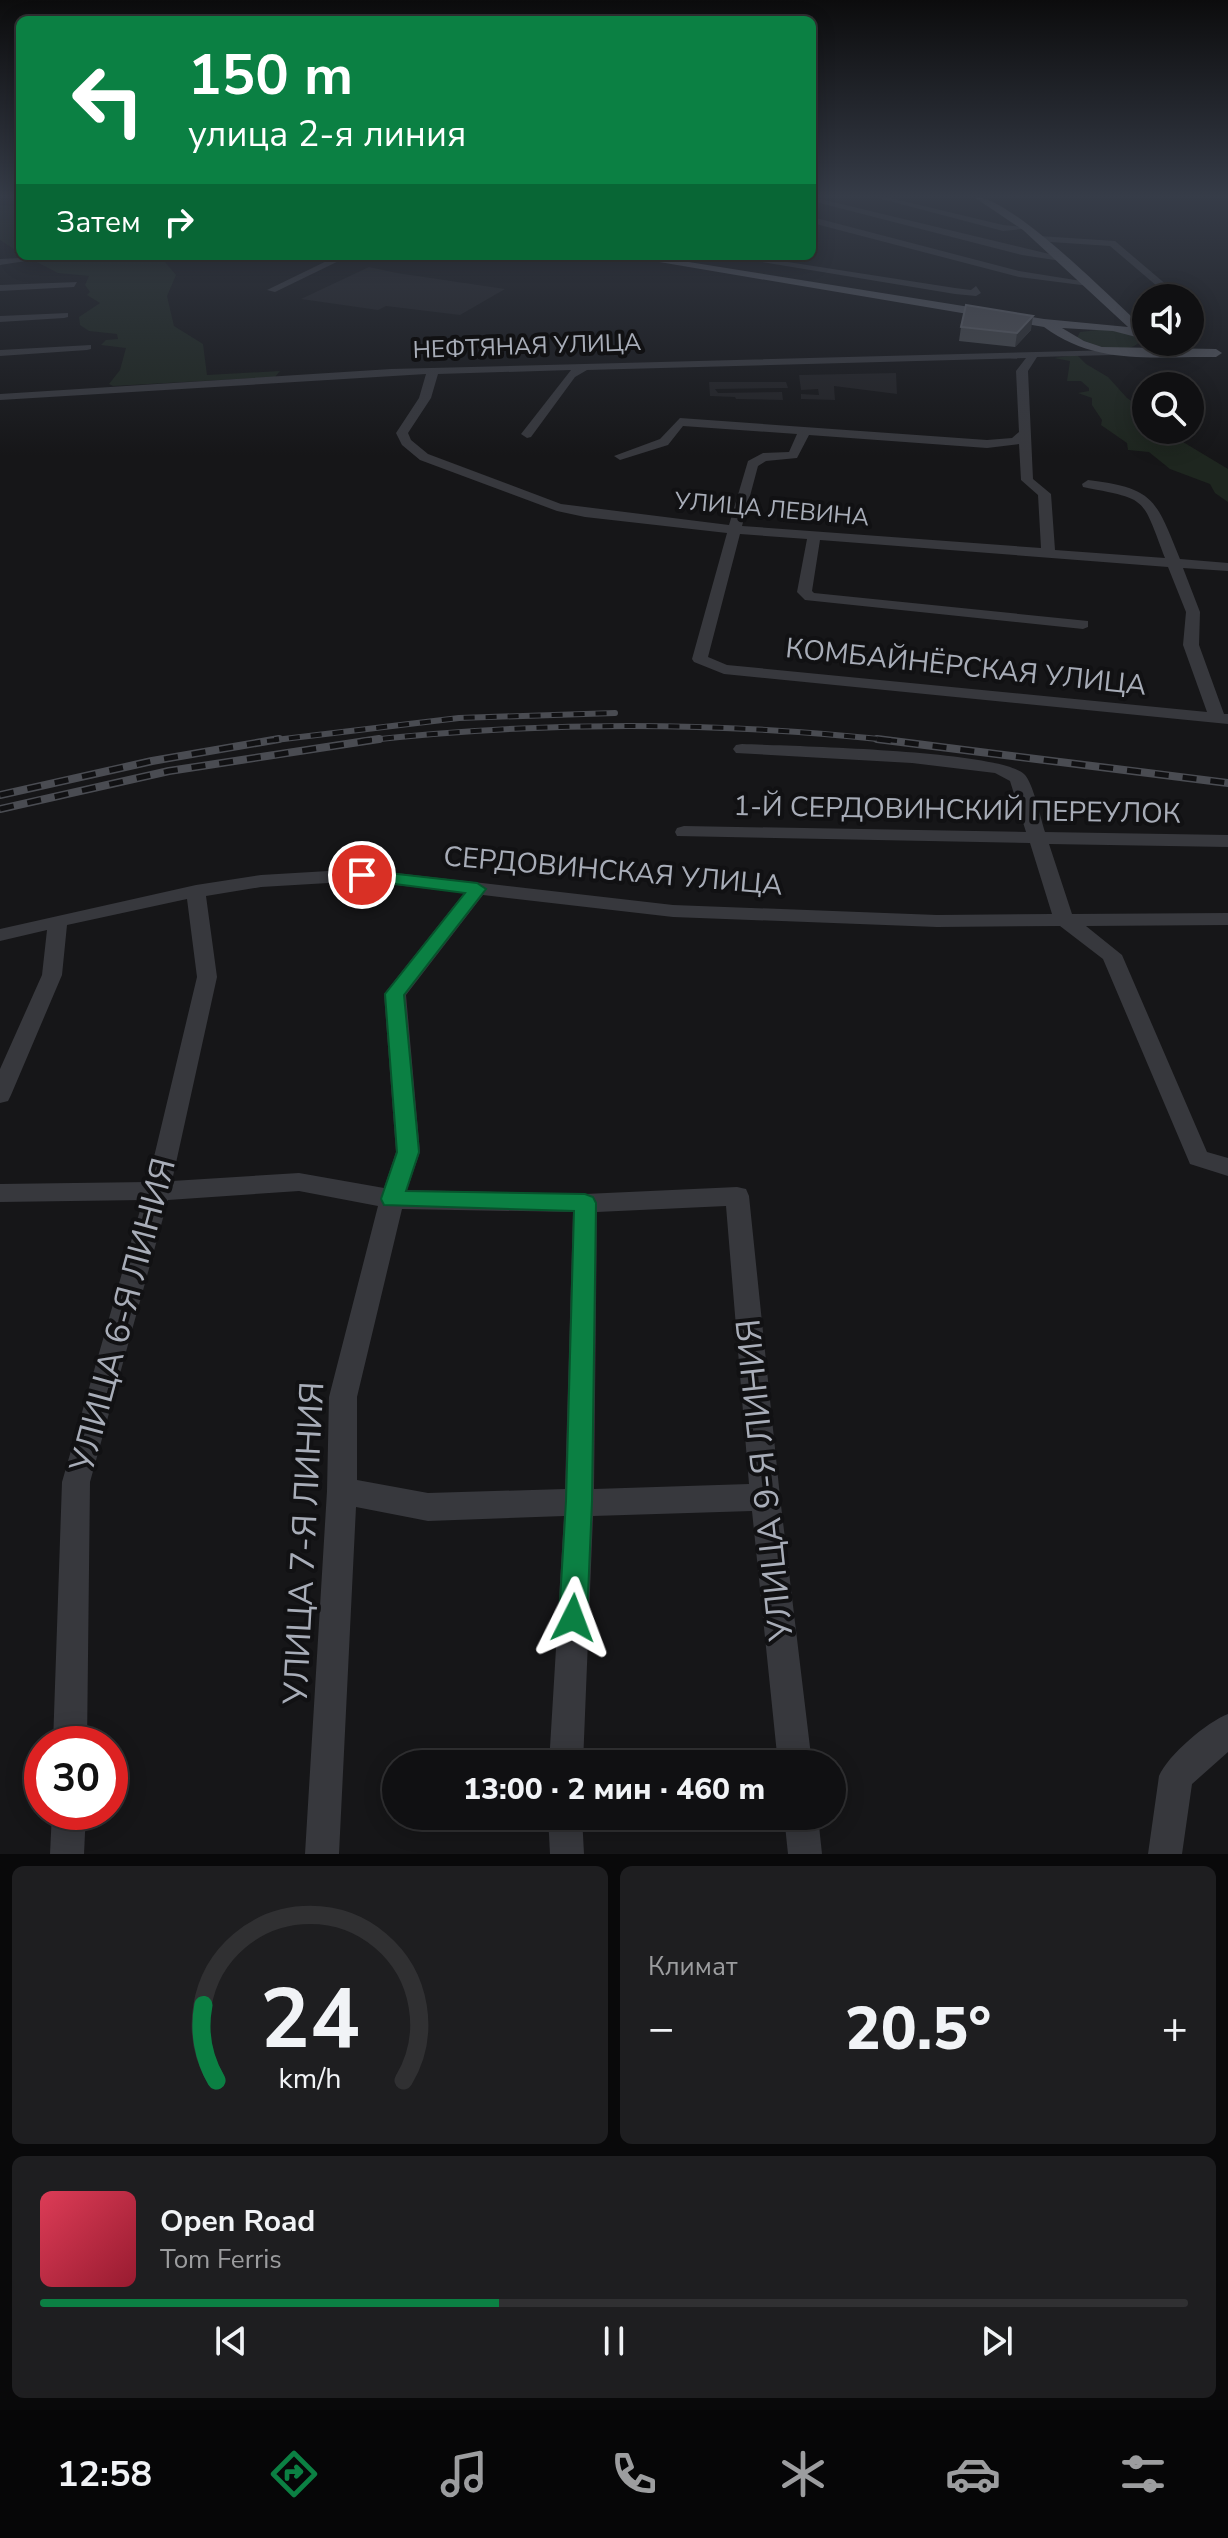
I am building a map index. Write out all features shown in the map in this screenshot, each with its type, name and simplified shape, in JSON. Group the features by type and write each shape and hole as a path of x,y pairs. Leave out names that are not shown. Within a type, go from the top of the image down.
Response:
{"main road":[{"path":"800,284 1132,334"},
{"path":"1090,284 1132,322"},
{"path":"1071,339 1077,330 1094,327 1124,314"},
{"path":"1044,323 1092,349 1222,354"},
{"path":"1116,352 1132,350"}],"street":[{"path":"0,288 74,284"},
{"path":"272,290 286,284"},
{"path":"909,284 976,293 976,289"},
{"path":"0,319 64,315"},
{"path":"1056,354 1068,352 1071,339"},
{"path":"0,353 87,347"},
{"name":"НЕФТЯНАЯ УЛИЦА","path":"0,397 433,371 1116,352"},
{"path":"1033,355 1022,371 1023,435 1027,480 1044,494 1048,553"},
{"path":"527,434 571,375 585,366"},
{"name":"УЛИЦА ЛЕВИНА","path":"433,371 425,398 402,433 406,442 424,457 557,507 598,515 732,529 1228,567"},
{"path":"620,456 632,453 647,443 664,442 680,422 987,444 1015,441 1023,435"},
{"path":"732,529 752,464 763,457 793,455 805,431"},
{"path":"1088,484 1125,489 1145,498 1154,511 1193,612 1191,645 1222,719"},
{"name":"КОМБАЙНЁРСКАЯ УЛИЦА","path":"732,529 700,659 724,669 1222,719"},
{"path":"814,536 804,592 810,597 1083,624"},
{"path":"742,749 912,758 999,768 1018,778 1064,920 1112,955 1198,1158 1228,1167"},
{"name":"1-Й СЕРДОВИНСКИЙ ПЕРЕУЛОК","path":"684,832 1228,841"},
{"name":"СЕРДОВИНСКАЯ УЛИЦА","path":"0,935 196,891 261,881 362,875 673,911 937,921 1228,919"},
{"name":"УЛИЦА 7-Я ЛИНИЯ","path":"322,1854 342,1491 343,1397 392,1199 408,1152 395,994 477,889"},
{"name":"УЛИЦА 6-Я ЛИНИЯ","path":"70,1726 76,1482 158,1191 207,977 196,891"},
{"path":"0,1095 52,975 58,921"},
{"path":"0,1193 158,1191 299,1182 392,1199 585,1203 579,1501 567,1750"},
{"name":"УЛИЦА 9-Я ЛИНИЯ","path":"585,1203 737,1196 765,1497 793,1750"},
{"path":"342,1491 428,1507 765,1497"},
{"path":"1165,1854 1176,1776 1228,1730"},
{"path":"67,1854 68,1830"},
{"path":"566,1830 567,1854"},
{"path":"803,1830 805,1852"}],"shaded area":[{"path":"172,284 167,296 174,326 203,344 207,375 280,371 275,377 113,386 109,384 120,370 126,348 101,345 106,340 118,339 117,334 89,331 80,325 79,317 100,303 87,295 90,292 85,285"},
{"path":"334,284 468,284 505,289 460,315 386,306 378,310 301,299"},
{"path":"1106,329 1132,335 1132,347 1101,347 1077,338 1080,332"},
{"path":"1077,355 1108,377 1132,401 1132,444 1186,444 1228,469 1228,502 1215,493 1210,484 1170,469 1149,452 1128,450 1127,443 1101,425 1102,420 1092,405 1092,398 1078,393 1089,391 1089,388 1081,381 1067,381 1070,361 1054,358"},
{"path":"896,373 897,394 834,386 835,400 801,399 801,394 819,395 818,389 801,390 799,375"},
{"path":"709,382 786,382 788,388 715,389 718,393 782,392 783,400 736,399 710,396"}],"building":[{"path":"966,305 1033,316 1017,333 961,327"}],"railway":[{"path":"268,741 459,718 615,713"},
{"path":"377,739 495,730 629,726 763,730 897,741"},
{"path":"268,741 279,739"},
{"path":"0,809 169,771 377,739"},
{"path":"361,741 377,739"},
{"path":"877,739 1228,783"},
{"path":"0,795 152,761 268,741"}],"route":[{"path":"362,875 477,889 395,994 408,1152 392,1199 585,1203 579,1501 573,1618"}]}
